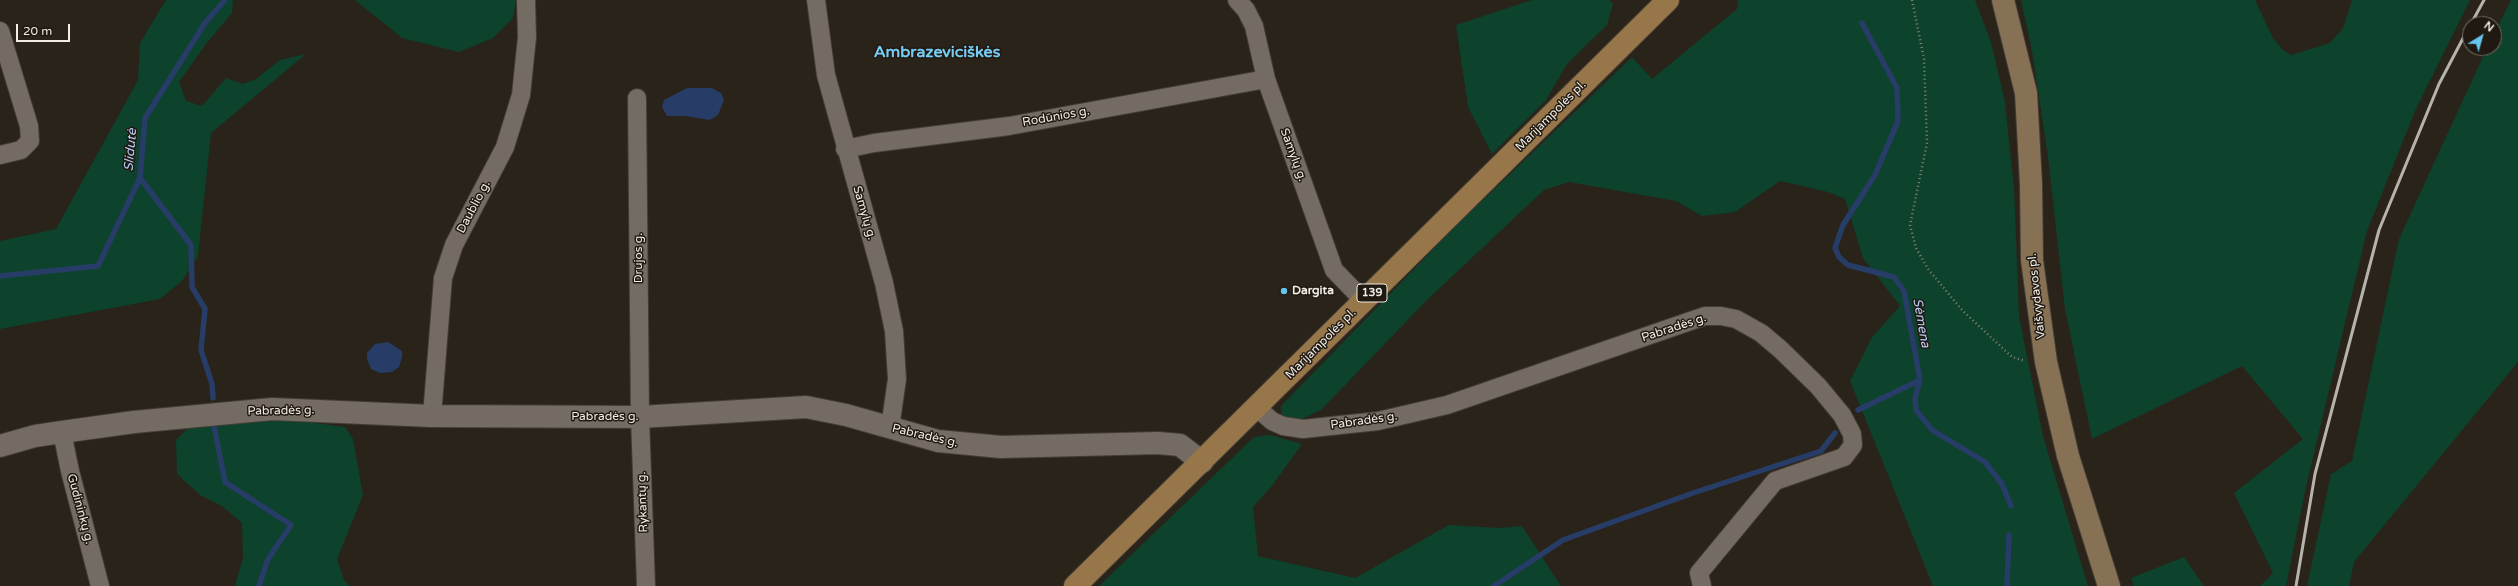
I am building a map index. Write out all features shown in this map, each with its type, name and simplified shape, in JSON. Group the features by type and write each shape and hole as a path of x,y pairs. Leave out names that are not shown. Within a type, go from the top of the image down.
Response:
{"main road":[{"name":"Marijampolės pl.","path":"1075,586 1668,0"},
{"name":"Vaišvydavos pl.","path":"2003,0 2026,93 2031,184 2032,260 2046,362 2068,456 2109,586"}],"street":[{"name":"Daublio g.","path":"432,416 443,278 454,245 505,147 521,95 527,37 526,0"},
{"name":"Samylų g.","path":"816,0 826,75 845,150 884,283 894,331 897,379 890,428"},
{"name":"Samylų g.","path":"1237,0 1246,10 1254,26 1266,79 1334,270 1364,301"},
{"path":"0,31 28,126 30,141 21,150 0,155"},
{"name":"Rodūnios g.","path":"845,150 874,143 1009,126 1266,79"},
{"name":"Drujos g.","path":"637,98 640,417"},
{"name":"Pabradės g.","path":"1256,407 1272,421 1283,426 1303,429 1378,421 1447,405 1705,316 1722,316 1736,319 1760,333 1780,349 1818,386 1842,415 1852,434 1853,445 1844,457 1775,481 1699,573 1699,581 1702,586"},
{"name":"Pabradės g.","path":"0,446 35,436 134,422 272,409 432,416 640,417 806,408 846,415 938,441 976,446 1180,445 1202,462"},
{"name":"Rykantų g.","path":"640,417 646,586"},
{"name":"Gudininkų g.","path":"62,432 70,471 100,586"}],"path":[{"path":"1912,0 1924,59 1927,143 1910,225 1916,248 1928,269 1962,310 2012,357 2030,363 2046,362"}],"green space":[{"path":"166,0 233,0 232,13 206,44 179,82 186,101 202,106 226,78 243,84 256,79 280,60 306,54 211,133 198,256 182,281 160,299 0,329 0,241 56,229 138,80 140,43"},
{"path":"355,0 516,0 513,18 493,38 459,52 402,38"},
{"path":"1532,0 1609,0 1613,4 1607,25 1567,64 1546,100 1492,154 1468,107 1456,25"},
{"path":"1738,0 1975,0 1991,42 2005,102 2014,188 2019,316 2043,436 2088,586 1933,586 1850,381 1872,337 1900,306 1863,258 1845,199 1828,192 1780,181 1735,212 1702,216 1676,201 1569,182 1544,190 1427,300 1321,410 1302,419 1282,417 1281,406 1456,226 1632,57 1652,79 1737,9"},
{"path":"2021,0 2255,0 2273,38 2283,50 2291,55 2330,43 2343,28 2352,0 2470,0 2415,111 2367,231 2305,491 2286,586 2260,586 2273,573 2234,493 2303,439 2242,366 2092,439 2065,309 2048,156 2032,51"},
{"path":"2511,0 2518,0 2518,362 2354,562 2349,586 2307,586 2331,474 2352,461 2399,239 2483,56 2502,56 2502,18"},
{"path":"249,421 301,421 345,427 353,439 363,495 337,559 344,580 350,586 235,586 243,557 242,523 222,506 200,495 177,474 176,440 187,429"},
{"path":"1270,435 1302,444 1271,487 1253,507 1258,556 1355,578 1449,525 1499,528 1522,526 1561,586 1099,586 1254,437"},
{"path":"2184,557 2204,586 2134,586 2131,578"}],"water":[{"path":"687,88 712,88 721,93 724,100 718,115 710,120 685,116 667,116 662,107 664,100"},
{"path":"388,342 402,351 402,357 399,367 392,372 380,373 371,369 367,359 367,353 375,344"}],"waterway":[{"name":"Slidutė","path":"0,276 98,266 140,178 145,118 205,23 225,0"},
{"name":"Sėmena","path":"1862,23 1897,88 1898,121 1875,175 1843,225 1835,248 1839,257 1848,265 1894,277 1904,291 1920,380 1915,398 1916,410 1932,430 1985,462 2002,484 2011,506"},
{"path":"140,178 191,245 192,287 205,309 201,350 212,384 213,398"},
{"path":"1858,410 1920,380"},
{"path":"214,426 225,482 291,525 268,559 259,586"},
{"path":"1494,586 1563,540 1693,493 1821,451 1835,433"},
{"name":"Sėmena","path":"2007,586 2009,535"}],"railway":[{"path":"2475,16 2484,0"},
{"path":"2296,586 2315,474 2379,230 2439,84 2462,40"}],"place":[{"name":"Dargita","path":"1284,291"}],"district":[{"name":"Ambrazeviciškės","path":"937,53"}]}
